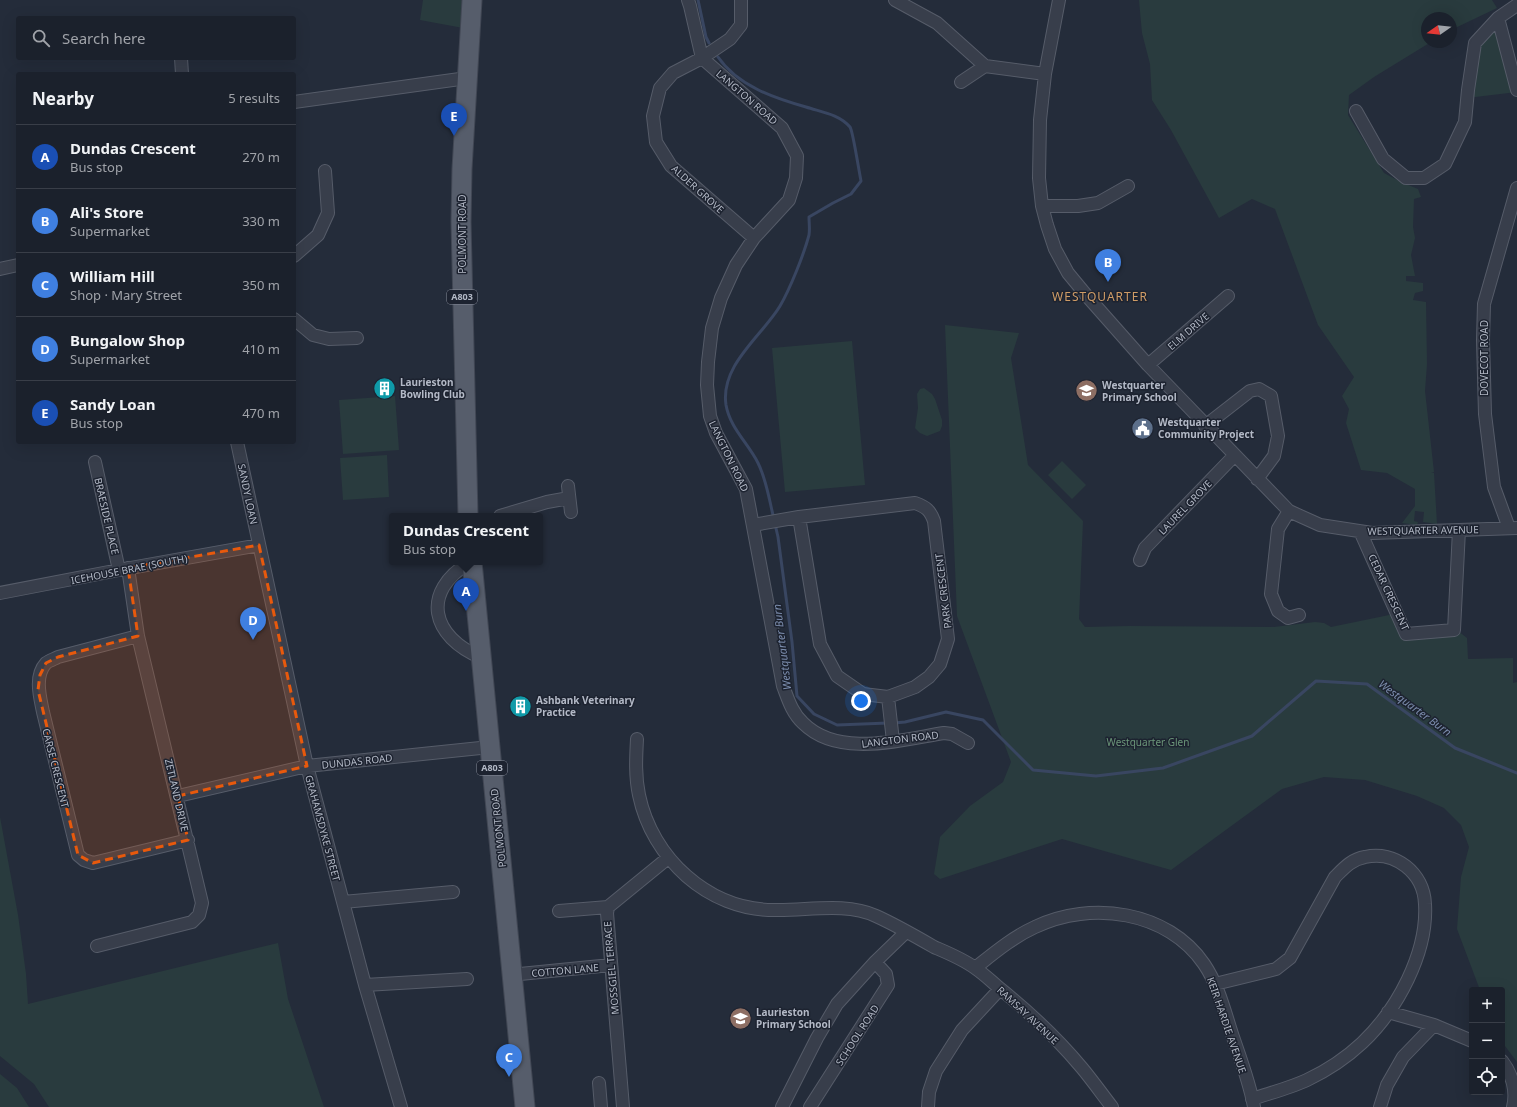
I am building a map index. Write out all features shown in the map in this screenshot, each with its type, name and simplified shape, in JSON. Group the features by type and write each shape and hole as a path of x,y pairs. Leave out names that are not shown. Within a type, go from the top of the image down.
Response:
{"main road":[{"name":"POLMONT ROAD","path":"468,513 461,222 462,169 472,0"},
{"name":"POLMONT ROAD","path":"471,565 490,747 516,974"},
{"name":"A803","path":"516,974 525,1107"}],"street":[{"path":"688,0 702,58"},
{"name":"ALDER GROVE","path":"741,0 741,25 730,39 702,58 673,73 660,88 653,116 656,142 671,166 754,238"},
{"path":"895,0 937,23 984,66 1044,74"},
{"name":"WESTQUARTER AVENUE","path":"1059,0 1044,74 1038,152 1042,206 1055,249 1068,273 1148,365 1205,426 1289,511 1320,525 1372,533 1513,528"},
{"path":"1356,111 1383,159 1406,178 1424,178 1445,164 1465,122 1475,43 1498,18 1517,5"},
{"path":"1498,18 1517,90"},
{"name":"LANGTON ROAD","path":"702,58 782,128 797,156 796,178 789,200 754,238 736,265 721,298 712,328 707,385 710,416 716,433 746,489 783,686 792,709 803,724 822,737 836,742 854,744 892,735 944,733 952,734 968,743"},
{"path":"181,60 182,72"},
{"path":"961,82 984,66"},
{"path":"296,102 467,78"},
{"path":"296,254 318,235 328,213 325,171"},
{"path":"1042,206 1078,206 1098,203 1128,186"},
{"name":"DOVECOT ROAD","path":"1513,528 1494,487 1484,414 1483,340 1484,304 1517,188"},
{"path":"0,269 16,265"},
{"name":"ELM DRIVE","path":"1148,365 1228,296"},
{"path":"296,320 313,335 329,339 357,338"},
{"path":"1205,426 1250,391 1259,389 1271,396 1278,436 1274,456 1257,479"},
{"name":"SANDY LOAN","path":"237,444 259,545"},
{"name":"LAUREL GROVE","path":"1140,560 1145,548 1234,456"},
{"name":"BRAESIDE PLACE","path":"95,462 124,569"},
{"path":"511,513 553,501 569,492 570,512"},
{"name":"PARK CRESCENT","path":"753,525 799,517 915,504 924,506 931,512 934,521 948,639 940,664 928,677 915,687 888,697 863,694 837,676 820,644 799,517"},
{"path":"1289,511 1278,529 1271,594 1278,611 1288,618 1299,615"},
{"name":"CEDAR CRESCENT","path":"1360,531 1406,634 1454,630 1459,530"},
{"name":"ICEHOUSE BRAE (SOUTH)","path":"0,593 259,545"},
{"name":"GRAHAMSDYKE STREET","path":"259,545 307,766 365,985 401,1107"},
{"path":"467,565 452,575 444,585 439,596 438,613 442,627 451,639 460,648 482,658"},
{"name":"ZETLAND DRIVE","path":"96,946 192,922 199,915 202,903 178,796 138,636 124,569"},
{"name":"CARSE CRESCENT","path":"138,636 58,657 46,663 40,675 38,690 78,855 84,860 93,863 188,840"},
{"path":"888,697 892,735"},
{"name":"RAMSAY AVENUE","path":"637,739 636,774 639,796 646,819 668,858 702,889 737,905 773,910 833,908 853,910 874,915 975,968 1020,1005 1081,1067 1112,1107"},
{"name":"DUNDAS ROAD","path":"178,796 307,766 490,747"},
{"path":"1215,984 1276,969 1282,965 1295,952 1335,877 1345,866 1354,861 1365,856 1386,857 1397,860 1408,867 1416,876 1423,891 1425,904 1422,939 1417,956 1402,992 1388,1012 1375,1030 1361,1044 1327,1069 1307,1080 1253,1103"},
{"name":"MOSSGIEL TERRACE","path":"623,1107 607,913 608,907 668,858"},
{"path":"343,902 453,892"},
{"path":"559,911 608,907"},
{"name":"KEIR HARDIE AVENUE","path":"975,968 1012,939 1036,926 1066,916 1096,912 1120,914 1148,921 1173,933 1190,946 1204,964 1215,984 1253,1103"},
{"path":"782,1107 817,1038 837,1004 906,932"},
{"name":"SCHOOL ROAD","path":"810,1107 888,985 886,974 876,962"},
{"name":"COTTON LANE","path":"516,974 611,965"},
{"path":"365,985 467,979"},
{"path":"928,1107 928,1092 936,1071 962,1030 1000,989"},
{"path":"1388,1012 1434,1025 1469,1039"},
{"path":"1380,1107 1387,1085 1403,1057 1434,1025"},
{"path":"1505,1066 1510,1074 1514,1089 1513,1107"},
{"path":"599,1083 601,1107"}],"highlighted area":[{"path":"259,545 307,766 178,796 188,840 93,863 78,855 38,690 40,675 46,663 58,657 138,636 128,568"}],"green space":[{"path":"423,0 464,0 463,28 420,20"},
{"path":"1139,0 1492,0 1497,8 1457,27 1457,12 1421,12 1421,48 1374,77 1349,95 1348,115 1384,173 1418,189 1421,197 1414,199 1413,227 1415,238 1411,255 1415,276 1406,276 1406,281 1423,283 1423,291 1415,293 1413,300 1426,302 1427,364 1425,391 1434,472 1431,472 1434,473 1437,524 1423,522 1424,512 1415,511 1414,521 1418,522 1417,525 1402,523 1415,506 1415,489 1387,473 1361,470 1346,423 1349,409 1342,396 1354,377 1318,325 1275,209 1252,199 1219,218 1171,130 1152,100 1150,64 1142,33"},
{"path":"1498,18 1517,92 1467,98 1475,43"},
{"name":"Westquarter Glen","path":"945,325 1019,333 1011,358 1028,465 1083,521 1079,619 1085,627 1274,627 1315,622 1324,623 1331,627 1394,614 1405,636 1458,631 1467,638 1468,659 1513,658 1513,683 1517,682 1517,1062 1505,1046 1505,987 1479,987 1457,929 1461,877 1469,847 1461,825 1444,808 1417,796 1365,780 1324,777 1282,789 1171,870 1062,839 940,879 934,874 940,837 970,806 1003,782 1011,762 957,616"},
{"path":"852,341 865,485 785,492 772,348"},
{"path":"924,388 932,394 935,399 942,420 940,431 927,436 920,433 915,428 918,408 917,394 920,389"},
{"path":"395,396 399,450 343,454 339,400"},
{"path":"387,455 389,497 343,500 340,458"},
{"path":"1062,461 1086,485 1072,499 1048,475"},
{"path":"0,817 18,915 26,974 28,1004 278,943 288,999 324,1107 49,1107 34,1084 0,1056"},
{"path":"0,1074 17,1088 29,1107 0,1107"}],"waterway":[{"name":"Westquarter Burn","path":"698,0 706,37 709,43"},
{"name":"Westquarter Burn","path":"718,57 736,76 758,90 769,95 830,114 846,123 851,130 861,181 851,194 809,217 809,235 807,243 788,290 780,306 744,352 729,377 726,390 726,405 728,413 735,428 758,463 766,484 774,519"},
{"name":"Westquarter Burn","path":"775,524 792,642 797,696 814,714 837,725 888,723"},
{"name":"Westquarter Burn","path":"894,723 905,722 946,712 983,720 1033,770 1096,776 1163,768 1252,736 1316,681 1367,684 1455,748 1517,773"}],"place":[{"name":"Sandy Loan","path":"454,136"},
{"name":"Ali's Store","path":"1108,282"},
{"name":"Laurieston Bowling Club","path":"385,388"},
{"name":"Westquarter Primary School","path":"1087,391"},
{"name":"Westquarter Community Project","path":"1142,428"},
{"name":"Dundas Crescent","path":"466,611"},
{"name":"Bungalow Shop","path":"253,640"},
{"name":"Ashbank Veterinary Practice","path":"521,706"},
{"name":"Laurieston Primary School","path":"741,1018"},
{"name":"William Hill","path":"509,1077"}],"district":[{"name":"WESTQUARTER","path":"1100,297"}]}
